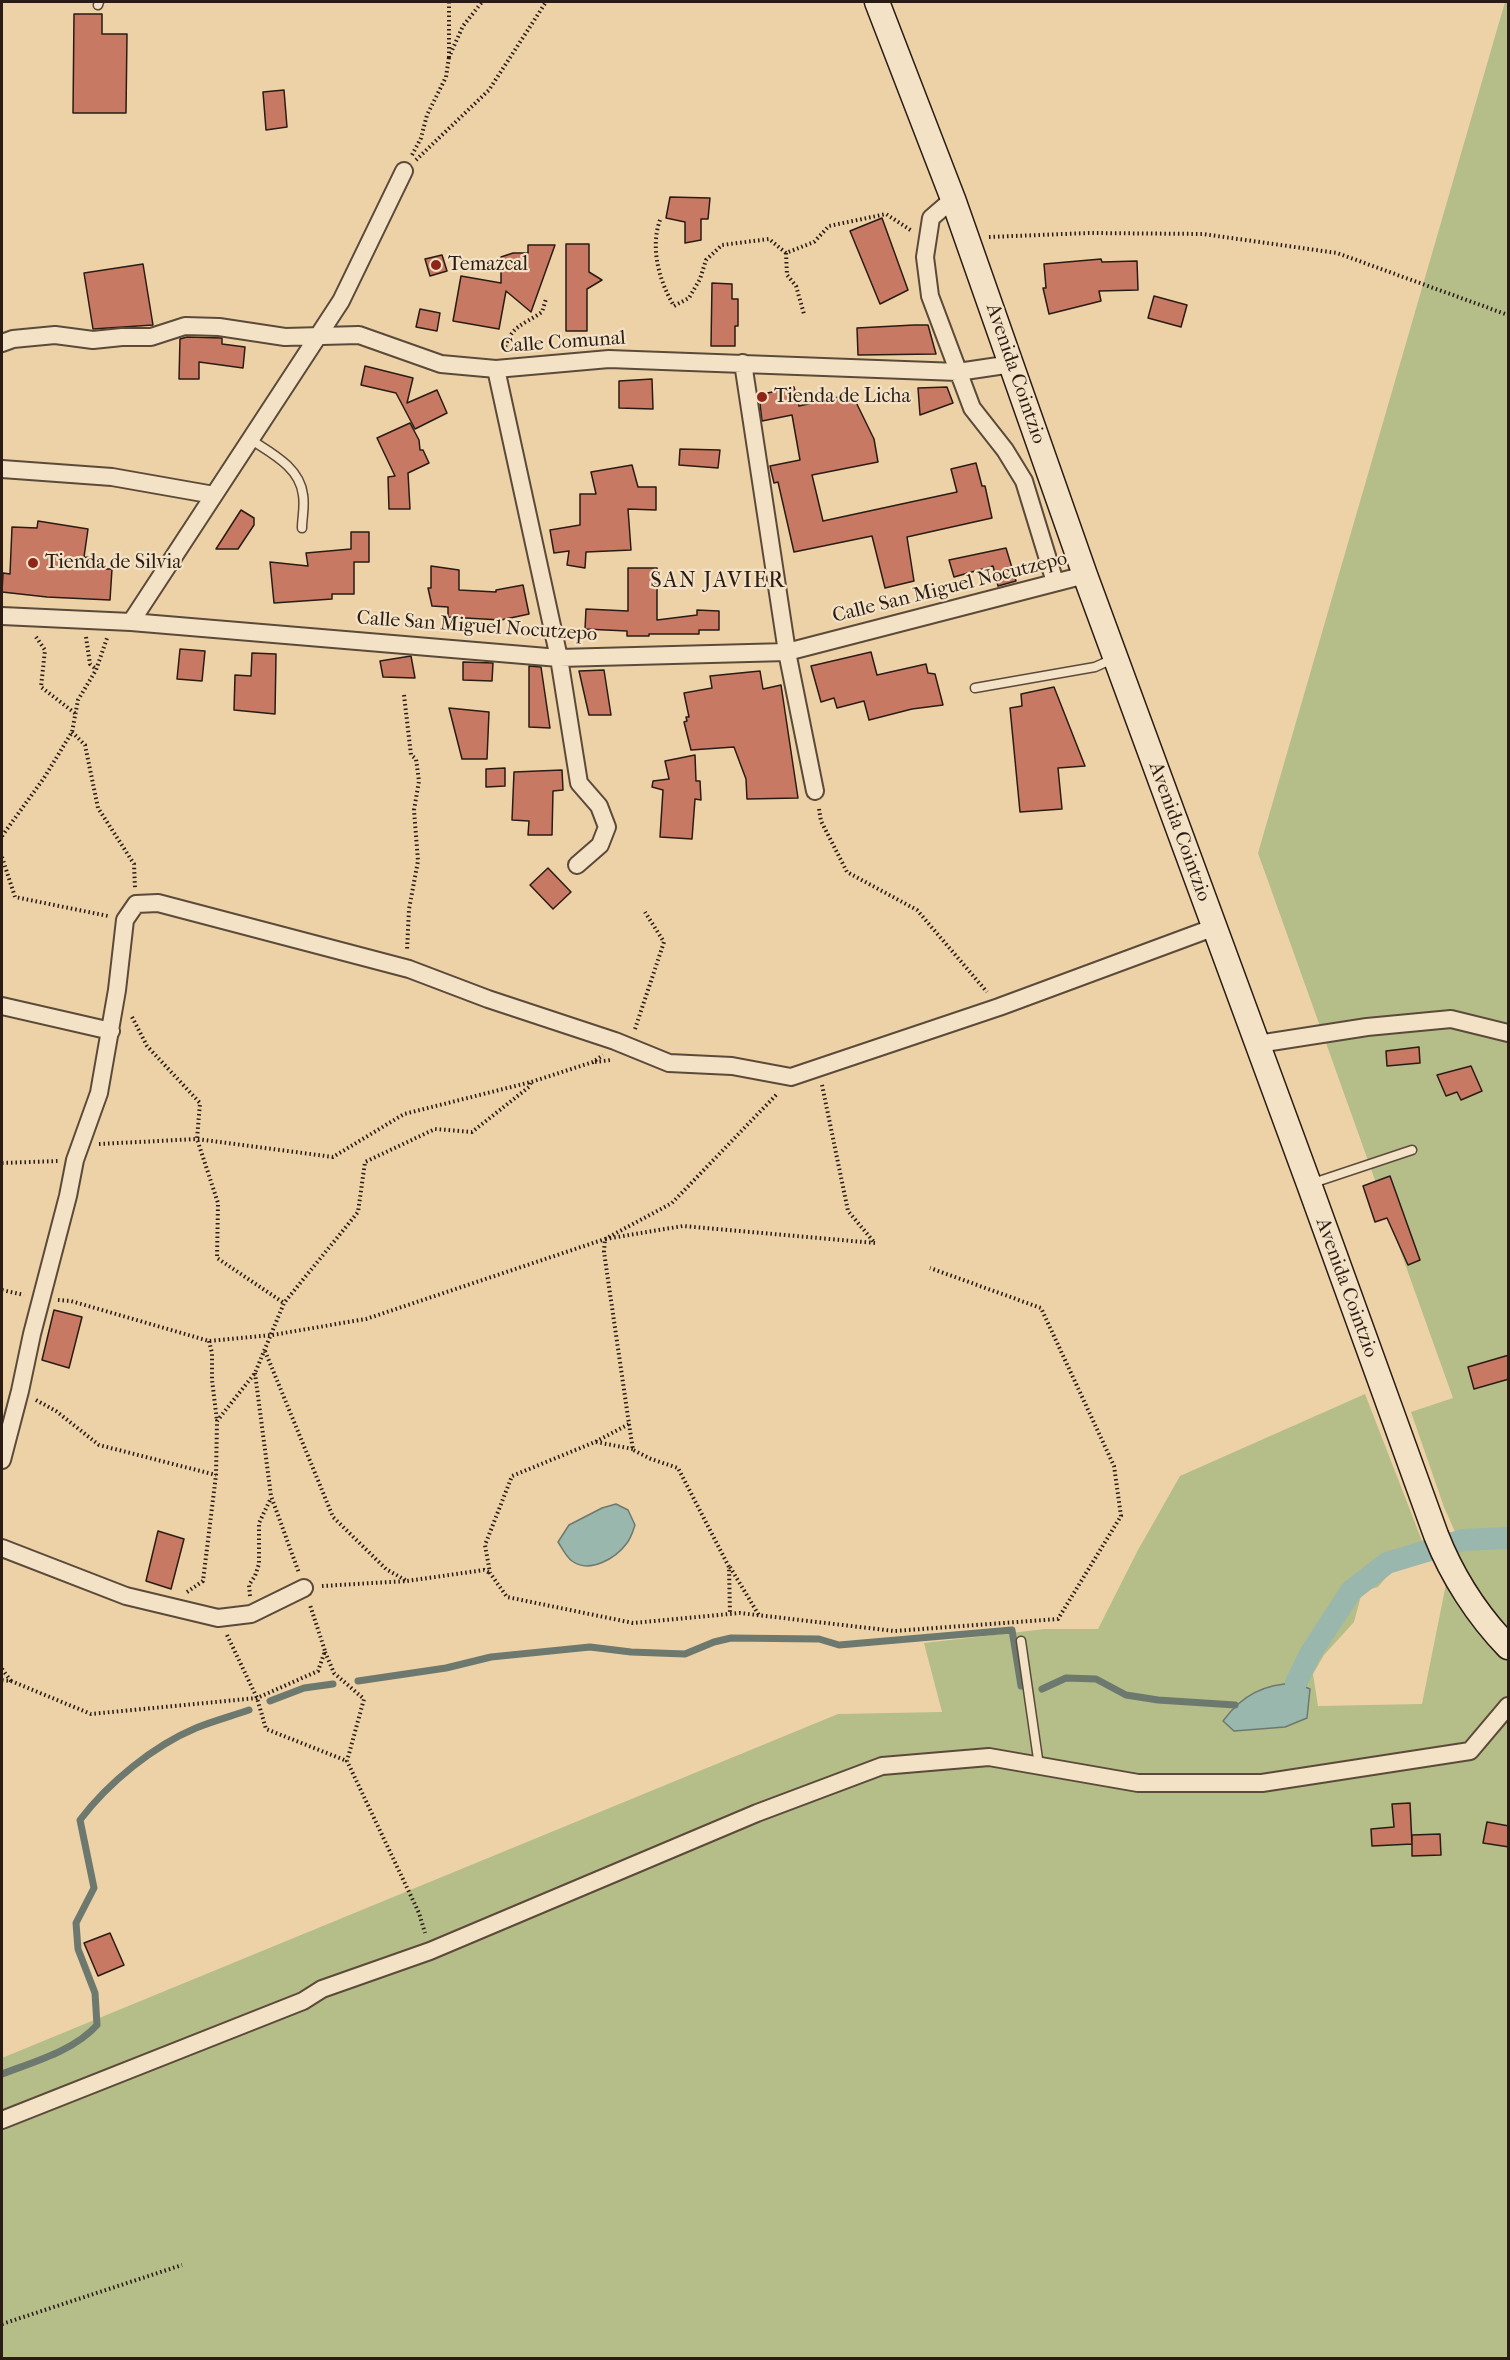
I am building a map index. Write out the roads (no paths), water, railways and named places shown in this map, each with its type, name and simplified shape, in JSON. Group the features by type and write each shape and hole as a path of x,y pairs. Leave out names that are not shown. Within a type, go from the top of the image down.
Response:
{"main road":[{"name":"Avenida Cointzio","path":"878,2 953,199 1115,658 1445,1559 1488,1626 1509,1647"}],"street":[{"path":"131,622 341,301 404,171"},
{"path":"953,199 932,218 925,257 930,297 972,408 1005,450 1024,481 1055,582"},
{"name":"Calle Comunal","path":"2,343 13,339 55,336 93,340 151,337 185,326 219,327 285,337 359,335 441,363 501,369 609,358 958,372 1012,363"},
{"path":"743,363 787,651 815,790"},
{"path":"501,369 559,658 579,783 599,806 607,827 600,845 577,865"},
{"path":"2,469 112,477 214,495"},
{"name":"Calle San Miguel Nocutzepo","path":"2,616 24,619 131,622 559,658 787,651 1085,575"},
{"path":"2,1460 77,1152 99,1093 111,1031 125,920 136,904 158,903 409,969 488,999 622,1044 669,1063 732,1066 791,1077 999,1007 1215,927"},
{"path":"2,1006 111,1031"},
{"path":"1258,1044 1344,1030 1451,1019 1509,1033"},
{"path":"2,1548 126,1596 218,1618 251,1614 304,1587"},
{"path":"2,2120 303,2001 322,1989 430,1951 757,1813 882,1766 989,1757 1138,1783 1262,1783 1470,1751 1509,1706"}],"lane":[{"path":"250,439 287,464 300,482 303,495 302,528"},
{"path":"975,688 1095,667 1115,658"},
{"path":"1309,1184 1412,1150"},
{"path":"1021,1641 1039,1766"}],"waterway":[{"path":"1296,1683 1310,1654 1351,1591 1387,1563 1463,1540 1508,1538"},
{"path":"358,1681 446,1668 491,1657 590,1647 631,1652 685,1654 714,1642 731,1638 819,1639 839,1645 1012,1630 1021,1686"},
{"path":"1042,1689 1066,1678 1096,1679 1126,1695 1158,1700 1235,1705"},
{"path":"270,1701 304,1688 333,1684"},
{"path":"2,2074 65,2049 97,2025 95,1993 78,1949 76,1923 94,1888 80,1820 118,1779 148,1755 196,1728 249,1710"}],"place":[{"name":"Temazcal","path":"436,265"},
{"name":"Tienda de Licha","path":"762,397"},
{"name":"Tienda de Silvia","path":"33,563"}],"district":[{"name":"SAN JAVIER","path":"718,582"}]}
